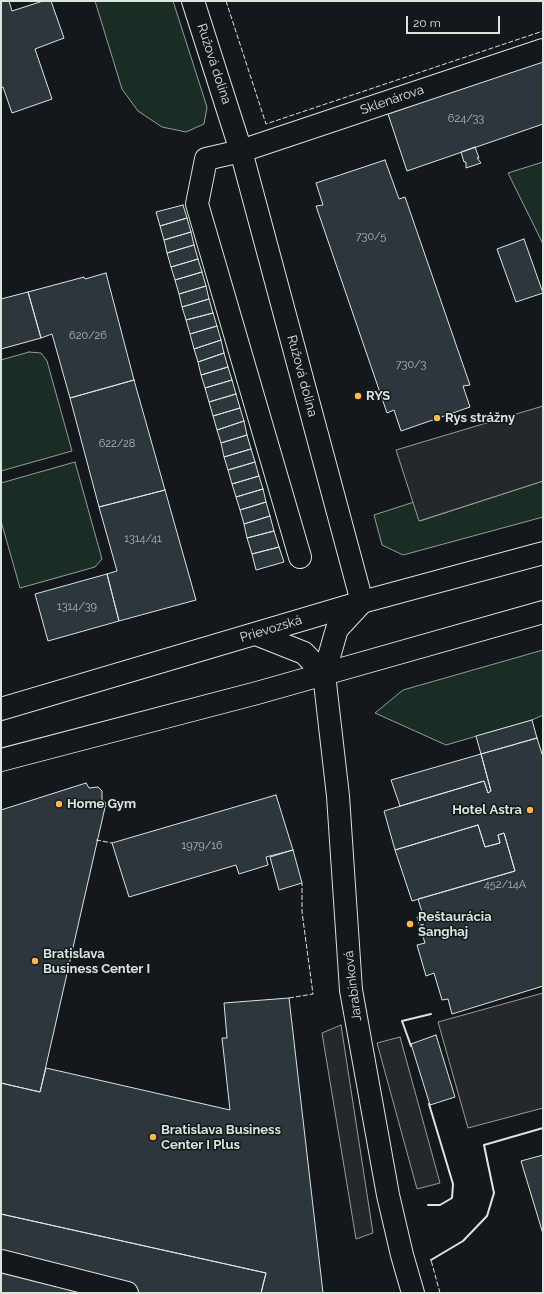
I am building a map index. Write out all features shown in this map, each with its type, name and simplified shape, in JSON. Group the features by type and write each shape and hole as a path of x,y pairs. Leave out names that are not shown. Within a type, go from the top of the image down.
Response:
{"street":[{"name":"Ružová dolina","path":"193,1 241,151 362,602"},
{"name":"Sklenárova","path":"241,151 543,50"},
{"path":"241,151 206,159 197,204 300,557"},
{"name":"Prievozská","path":"1,709 362,602 543,553"},
{"name":"Jarabinková","path":"362,602 338,629 324,674 338,796 351,990 388,1195 402,1255 413,1293"},
{"path":"1,760 256,693 543,612"},
{"path":"256,634 304,653 324,674"},
{"path":"1,1261 127,1293"}],"green space":[{"path":"95,1 173,1 207,107 204,124 186,132 162,127 138,111 122,89"},
{"path":"543,162 543,244 508,173"},
{"path":"29,352 41,353 47,361 72,451 1,471 1,360"},
{"path":"75,462 102,559 95,567 20,588 1,521 1,483"},
{"path":"543,481 543,517 403,555 382,545 374,515 414,502 420,521"},
{"path":"543,650 543,715 532,720 446,745 375,713 403,690"}],"shaded area":[{"path":"543,406 543,481 419,521 396,450"},
{"path":"543,993 543,1108 468,1128 438,1022"},
{"path":"341,1025 373,1233 356,1239 322,1033"},
{"path":"400,1037 440,1183 417,1189 377,1043"}],"building":[{"path":"1,1 9,1 12,11 43,1 51,1 64,38 35,49 52,99 12,113 3,87 1,88"},
{"path":"543,61 543,124 407,171 388,114"},
{"path":"475,147 479,158 477,158 481,163 466,168 466,162 464,162 461,152"},
{"path":"385,160 399,199 405,197 470,385 463,386 470,407 401,431 394,410 387,413 316,206 323,205 316,183"},
{"path":"183,205 187,218 160,226 156,212"},
{"path":"187,218 191,232 164,240 160,226"},
{"path":"191,232 194,245 167,253 164,240"},
{"path":"524,239 543,293 516,302 497,249"},
{"path":"194,245 198,259 171,267 167,253"},
{"path":"198,259 202,272 175,280 171,267"},
{"path":"202,272 206,286 179,294 175,280"},
{"path":"106,273 134,380 70,398 52,334 41,338 28,292 84,277 85,279"},
{"path":"206,286 209,299 182,307 179,294"},
{"path":"28,292 41,338 1,349 1,299"},
{"path":"209,299 213,313 186,320 182,307"},
{"path":"213,313 217,326 190,334 186,320"},
{"path":"217,326 221,340 194,349 190,334"},
{"path":"221,340 224,353 198,362 194,349"},
{"path":"224,353 228,367 201,375 198,362"},
{"path":"228,367 232,380 205,388 201,375"},
{"path":"134,380 165,490 99,507 70,398"},
{"path":"232,380 236,394 209,402 205,388"},
{"path":"236,394 240,408 213,416 209,402"},
{"path":"240,408 244,421 217,430 213,416"},
{"path":"244,421 247,435 221,443 217,430"},
{"path":"247,435 251,449 224,457 221,443"},
{"path":"251,449 255,462 228,470 224,457"},
{"path":"255,462 259,476 232,484 228,470"},
{"path":"259,476 263,489 236,497 232,484"},
{"path":"263,489 266,502 240,510 236,497"},
{"path":"165,490 196,600 119,621 107,574 117,571 99,507"},
{"path":"266,502 270,516 244,524 240,510"},
{"path":"270,516 274,531 247,538 244,524"},
{"path":"274,531 279,547 252,554 247,538"},
{"path":"279,547 284,562 256,570 252,554"},
{"path":"107,574 119,621 48,641 35,594"},
{"path":"532,720 537,738 481,754 476,736"},
{"path":"537,738 543,757 543,986 452,1014 448,999 442,1000 434,973 426,976 417,945 425,943 417,917 423,915 418,899 515,871 504,833 498,835 500,843 485,847 478,825 395,850 384,811 484,781 488,793 491,791 481,754"},
{"path":"481,754 491,791 488,793 484,781 400,806 391,780"},
{"name":"Bratislava Business Center I","path":"86,783 89,788 98,787 102,791 102,800 106,803 40,1092 1,1083 1,810"},
{"path":"276,795 293,850 266,857 268,865 239,874 236,865 129,897 112,843"},
{"path":"478,825 485,847 500,843 498,835 504,833 515,871 412,901 395,850"},
{"path":"293,850 302,883 279,890 270,857"},
{"name":"Bratislava Business Center I Plus","path":"289,998 323,1293 261,1293 266,1273 1,1214 1,1083 40,1092 46,1068 230,1110 222,1038 227,1038 224,1003"},
{"path":"436,1035 455,1097 430,1105 411,1044"},
{"path":"543,1155 543,1234 521,1161"},
{"path":"1,1214 266,1273 261,1293 1,1293"}],"fence":[{"path":"226,1 266,124 543,31"},
{"path":"96,840 112,843"},
{"path":"289,998 313,994 302,912 302,883"},
{"path":"440,1293 431,1260 463,1241 487,1216 494,1193 484,1145"}],"wall":[{"path":"411,1046 402,1021 431,1014"},
{"path":"428,1205 440,1205 452,1198 453,1184 429,1104"},
{"path":"431,1260 463,1241 487,1216 494,1193 484,1145 543,1128"}],"place":[{"name":"RYS","path":"358,396"},
{"name":"Rys strážny","path":"437,418"},
{"name":"Home Gym","path":"59,804"},
{"name":"Hotel Astra","path":"530,810"},
{"name":"Reštaurácia Šanghaj","path":"410,924"},
{"name":"Bratislava Business Center I","path":"35,961"},
{"name":"Bratislava Business Center I Plus","path":"153,1137"}]}
